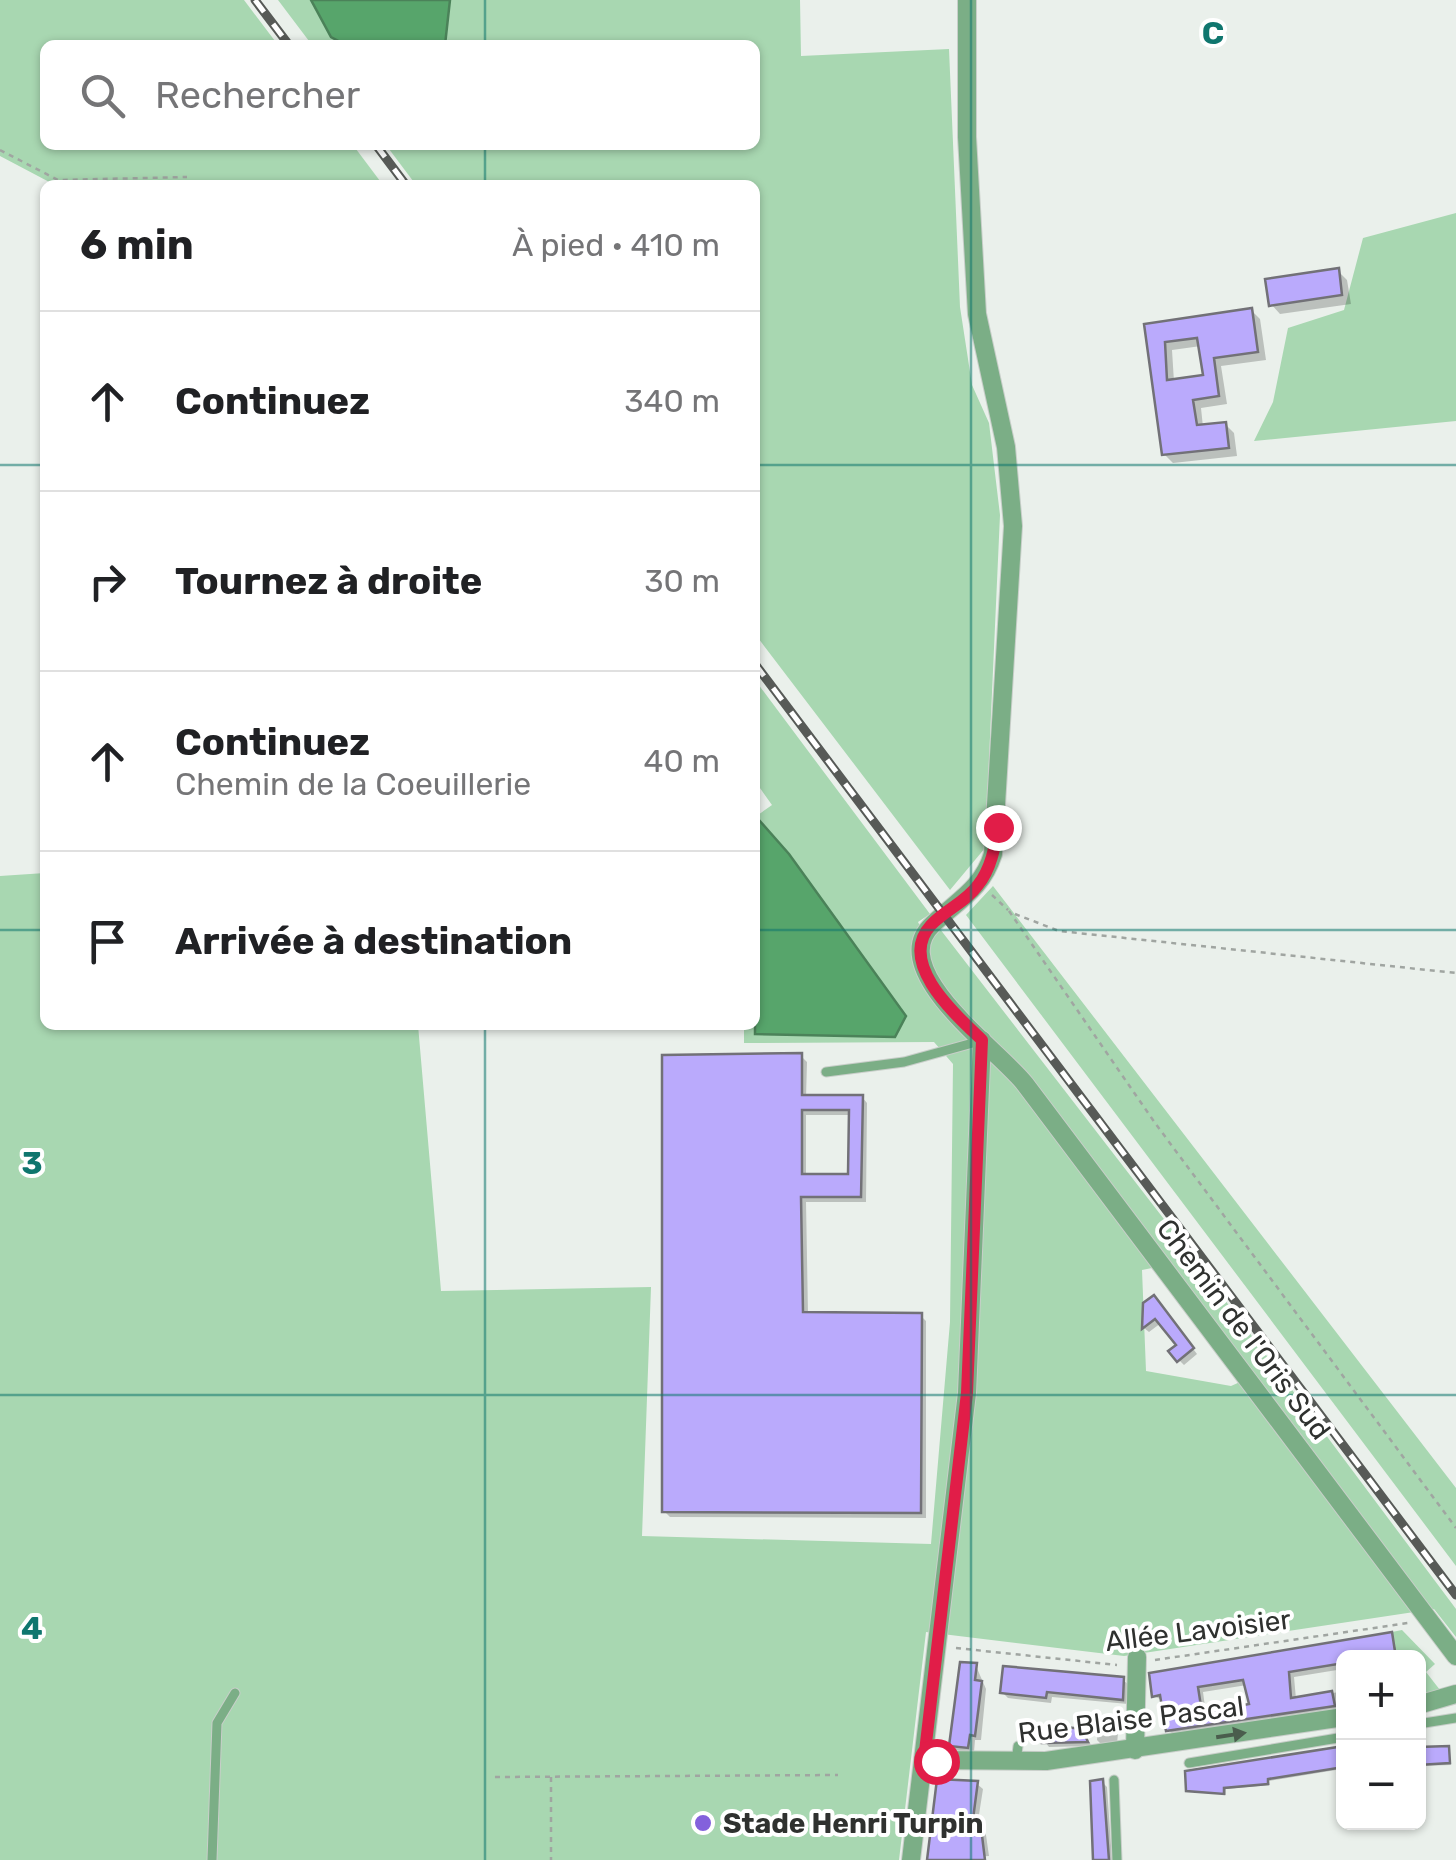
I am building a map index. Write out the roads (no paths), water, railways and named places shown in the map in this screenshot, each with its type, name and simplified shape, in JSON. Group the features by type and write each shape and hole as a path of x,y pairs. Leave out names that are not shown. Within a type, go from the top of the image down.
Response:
{"street":[{"name":"Chemin de l'Oris Sud","path":"967,0 967,137 977,314 1006,447 1013,526 998,827 990,864 980,884 928,928 920,960 926,976 1026,1084 1456,1656"},
{"path":"911,1860 940,1646 967,1393 982,1040"},
{"path":"1135,1750 1137,1660"},
{"path":"1426,1702 1456,1694"},
{"name":"Rue Blaise Pascal","path":"924,1760 1135,1750 1336,1718"}],"lane":[{"path":"826,1072 904,1062 934,1050 982,1040"},
{"path":"212,1860 217,1723 235,1693"},
{"path":"1426,1723 1456,1718"},
{"path":"1189,1763 1336,1738"},
{"path":"1114,1780 1117,1860"}],"railway":[{"path":"255,0 285,40"},
{"path":"380,150 402,180"},
{"path":"760,671 1456,1595"}],"place":[{"name":"Stade Henri Turpin","path":"703,1823"}]}
